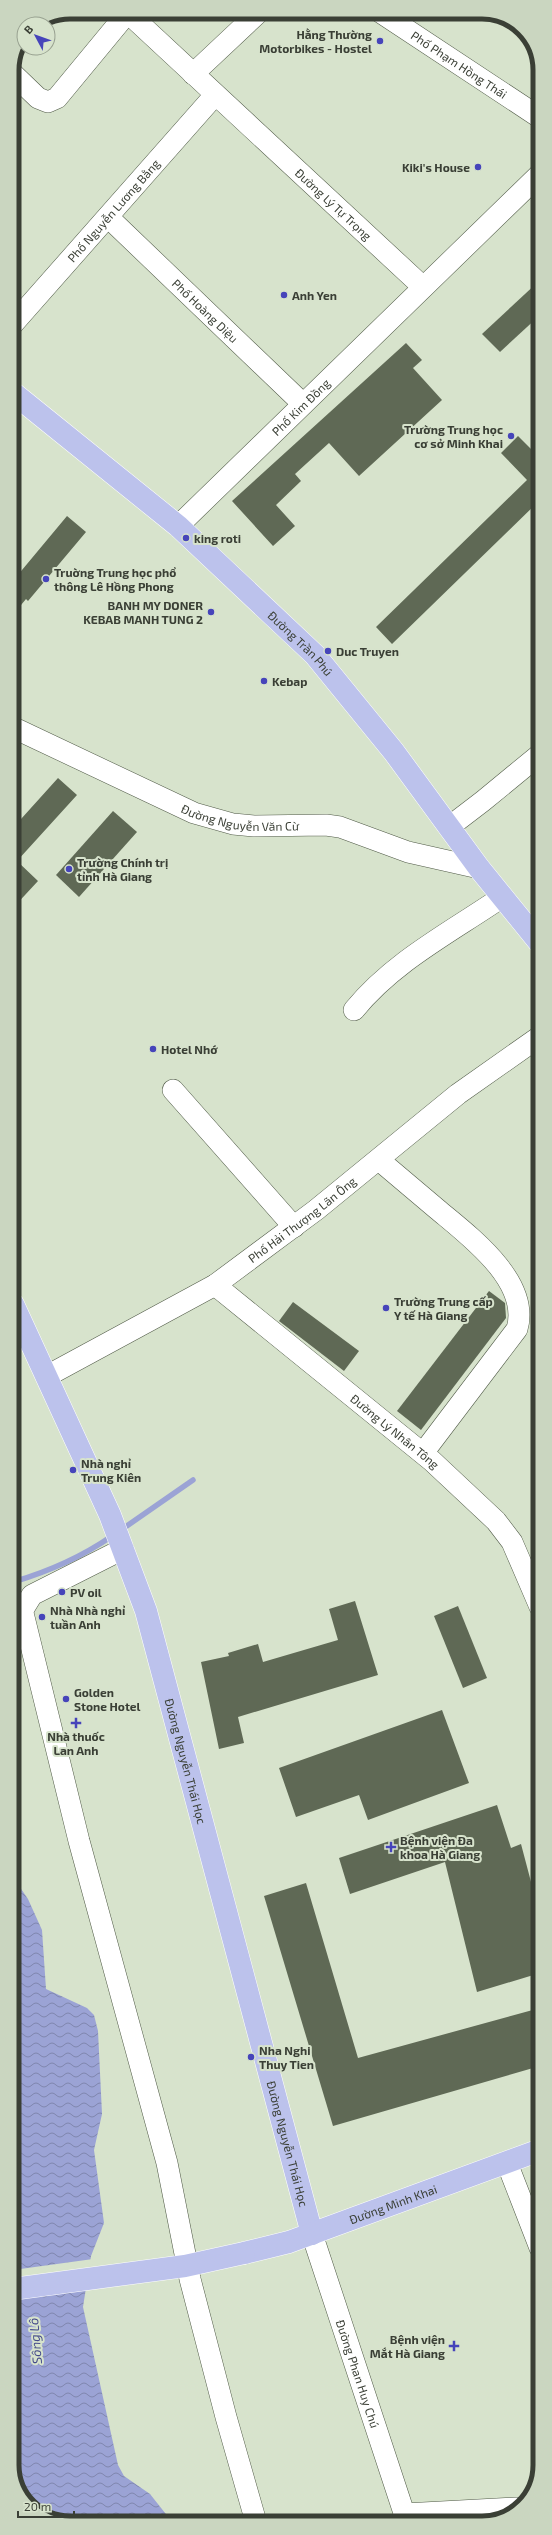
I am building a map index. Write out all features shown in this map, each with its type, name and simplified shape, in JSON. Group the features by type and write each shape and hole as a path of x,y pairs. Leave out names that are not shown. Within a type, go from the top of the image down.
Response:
{"main road":[{"name":"Đường Trần Phú","path":"19,398 178,526 315,655 394,752 502,897 533,935"},
{"name":"Đường Nguyễn Thái Học","path":"19,1317 110,1515 146,1611 312,2234"},
{"name":"Đường Minh Khai","path":"19,2288 185,2266 244,2253 312,2234 533,2153"}],"street":[{"path":"19,80 38,98 48,102 58,98 122,19"},
{"name":"Đường Lý Tự Trọng","path":"135,19 215,95 423,287"},
{"path":"193,74 252,19"},
{"name":"Phố Phạm Hồng Thái","path":"391,19 533,113"},
{"name":"Phố Nguyễn Lương Bằng","path":"19,318 215,95"},
{"path":"423,287 533,181"},
{"name":"Phố Hoàng Diệu","path":"108,217 303,404"},
{"name":"Phố Kim Đồng","path":"178,526 423,287"},
{"name":"Đường Nguyễn Văn Cừ","path":"19,730 194,813 215,820 254,826 326,825 340,827 408,852 480,868"},
{"path":"449,826 533,759"},
{"path":"354,1010 373,987 392,970 502,897"},
{"name":"Phố Hải Thượng Lãn Ông","path":"47,1376 215,1285 294,1227 379,1160 458,1094 533,1041"},
{"path":"173,1090 294,1227"},
{"path":"379,1160 490,1255 511,1287 519,1309 520,1319 517,1329 423,1453"},
{"name":"Đường Lý Nhân Tông","path":"215,1285 423,1453 506,1532 533,1592"},
{"path":"122,1547 32,1595 24,1608 23,1613 79,1841 167,2162 190,2279 226,2417 254,2516"},
{"path":"507,2163 533,2230"},
{"name":"Đường Phan Huy Chú","path":"312,2234 405,2516"},
{"name":"Đường Phan Huy Chú","path":"428,2516 507,2509"}],"water":[{"name":"Sông Lô","path":"19,1886 28,1899 42,1930 46,1989 87,2008 94,2015 98,2031 102,2114 94,2150 104,2223 91,2256 83,2307 118,2465 124,2476 150,2494 167,2516 67,2516 51,2512 37,2503 26,2490 20,2475"}],"pier":[{"path":"93,2259 88,2289 19,2299 19,2269"}],"building":[{"path":"533,287 533,322 500,352 482,334"},
{"path":"406,343 422,360 413,368 442,400 359,476 329,443 295,474 301,481 276,505 295,526 273,546 232,501"},
{"path":"518,436 533,451 533,507 392,644 376,627 527,480 501,453"},
{"path":"67,516 86,532 28,601 26,599 19,608 19,574"},
{"path":"58,778 77,795 19,859 19,821"},
{"path":"113,811 137,832 79,897 56,875"},
{"path":"19,863 38,881 19,901"},
{"path":"489,1291 505,1303 506,1318 421,1430 397,1411"},
{"path":"293,1302 359,1351 344,1371 279,1321"},
{"path":"355,1601 378,1675 238,1717 244,1743 219,1749 201,1662 229,1656 228,1653 258,1644 263,1662 338,1640 329,1609"},
{"path":"458,1606 487,1678 463,1688 434,1616"},
{"path":"442,1710 469,1783 368,1820 359,1795 296,1817 279,1768"},
{"path":"497,1805 511,1848 521,1844 533,1889 533,1975 477,1992 445,1862 350,1894 339,1858"},
{"path":"306,1883 358,2058 533,2010 533,2068 333,2126 264,1896"}],"waterway":[{"path":"121,1530 193,1480"},
{"path":"19,1580 64,1563 112,1536"}],"place":[{"name":"Hằng Thường Motorbikes - Hostel","path":"380,41"},
{"name":"Kiki's House","path":"478,167"},
{"name":"Anh Yen","path":"284,295"},
{"name":"Trường Trung học cơ sở Minh Khai","path":"511,436"},
{"name":"king roti","path":"186,538"},
{"name":"Truờng Trung học phổ thông Lê Hồng Phong","path":"46,579"},
{"name":"BANH MY DONER KEBAB MANH TUNG 2","path":"211,612"},
{"name":"Duc Truyen","path":"328,651"},
{"name":"Kebap","path":"264,681"},
{"name":"Trường Chính trị tỉnh Hà Giang","path":"69,869"},
{"name":"Hotel Nhớ","path":"153,1049"},
{"name":"Trường Trung cấp Y tế Hà Giang","path":"386,1308"},
{"name":"Nhà nghỉ Trung Kiên","path":"73,1470"},
{"name":"PV oil","path":"62,1592"},
{"name":"Nhà Nhà nghỉ tuần Anh","path":"42,1617"},
{"name":"Golden Stone Hotel","path":"66,1699"},
{"name":"Nhà thuốc Lan Anh","path":"76,1723"},
{"name":"Bệnh viện Đa khoa Hà Giang","path":"391,1847"},
{"name":"Nha Nghi Thuy Tien","path":"251,2057"},
{"name":"Bệnh viện Mắt Hà Giang","path":"454,2346"}]}
